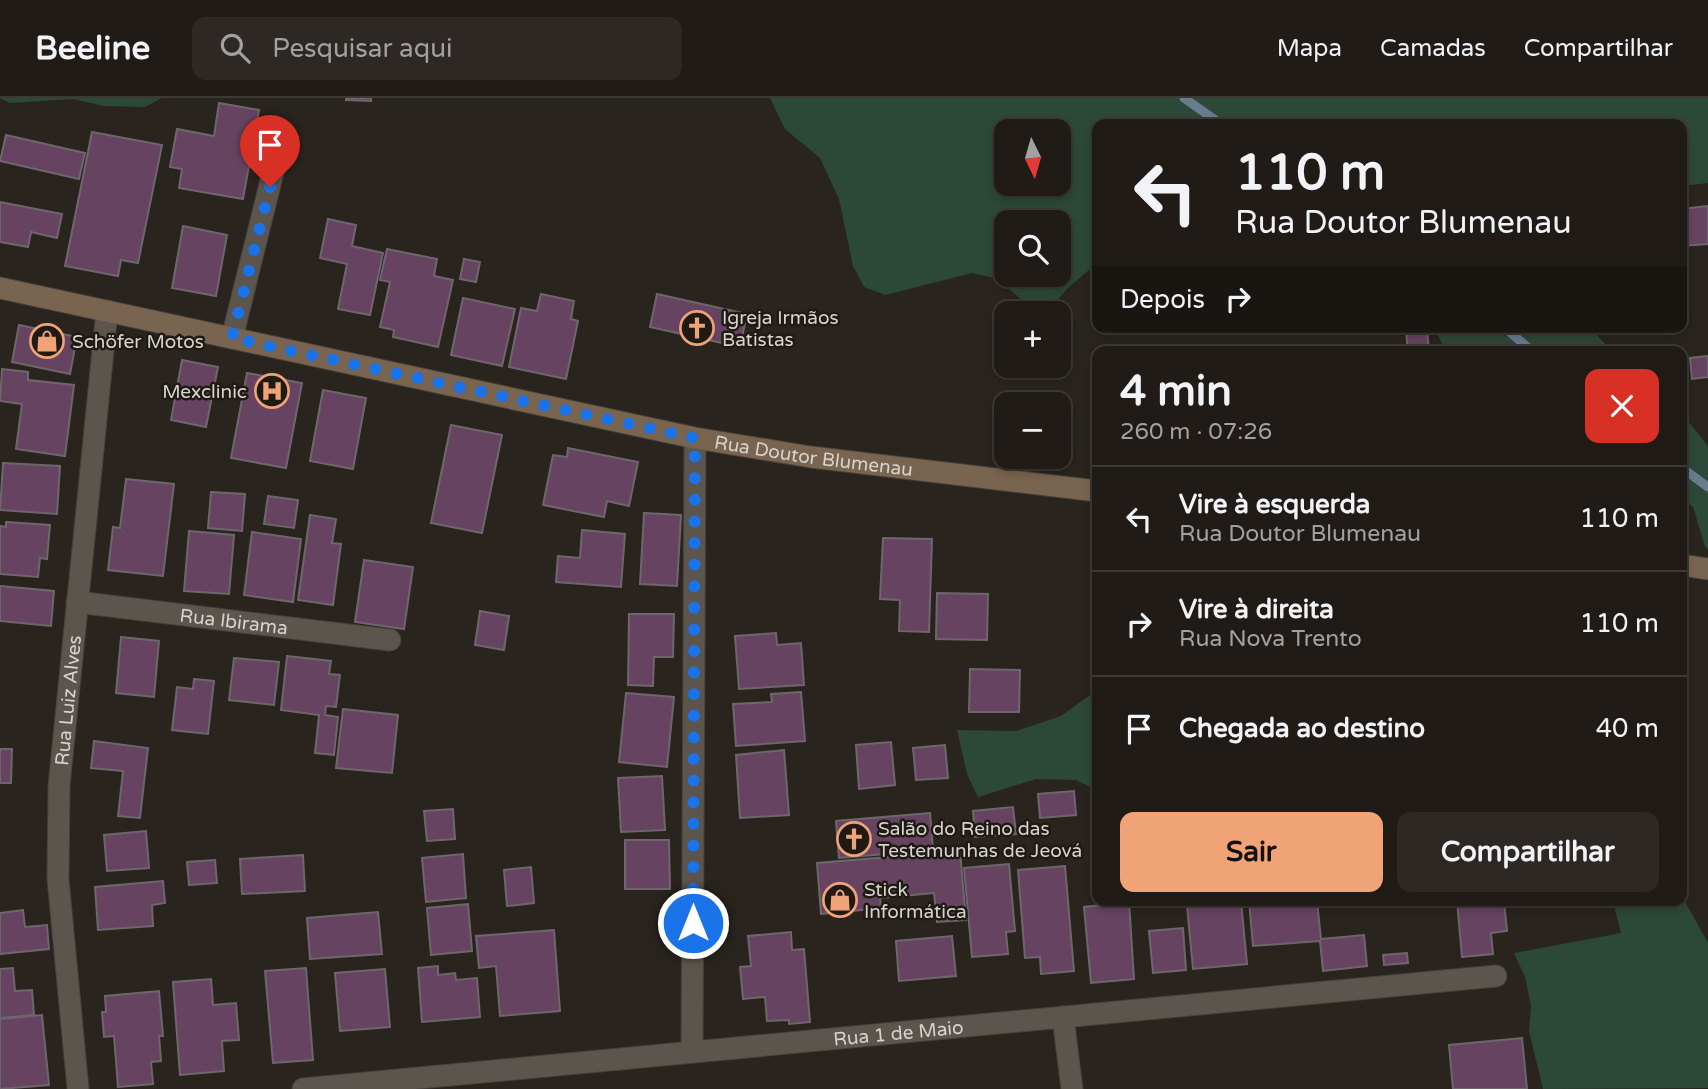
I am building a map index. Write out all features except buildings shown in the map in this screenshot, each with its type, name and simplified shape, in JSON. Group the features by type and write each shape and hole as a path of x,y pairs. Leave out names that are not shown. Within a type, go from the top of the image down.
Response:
{"street":[{"path":"232,338 282,136"},
{"name":"Rua Doutor Blumenau","path":"0,288 695,438 916,471 1092,490"},
{"name":"Rua Luiz Alves","path":"78,1089 58,879 57,832 59,786 107,311"},
{"path":"692,1052 695,438"},
{"path":"1687,566 1708,569"},
{"name":"Rua Ibirama","path":"77,601 390,640"},
{"name":"Rua 1 de Maio","path":"303,1089 471,1081 692,1052 1496,976"},
{"path":"1063,1017 1072,1089"}],"green space":[{"path":"0,98 162,98 145,107 104,106 73,99 10,103"},
{"path":"770,98 1708,98 1708,183 1687,185 1687,119 1092,119 1092,267 1071,285 1071,210 994,210 994,278 972,273 885,295 864,287 853,266 839,199 820,158 785,129"},
{"path":"1006,287 1069,287 1057,301 1024,301"},
{"path":"1437,333 1595,333 1607,346 1443,346"},
{"path":"1687,420 1708,446 1708,549 1705,547 1693,507 1687,503"},
{"path":"1092,694 1092,788 1076,780 1036,779 978,797 967,774 957,730 1016,731 1061,716"},
{"path":"1687,905 1708,943 1708,1088 1543,1089 1529,1031 1531,1006 1525,977 1514,953 1621,933 1614,906"}],"waterway":[{"path":"1184,98 1214,119"},
{"path":"1511,333 1526,346"},
{"path":"1687,472 1708,487"}],"place":[{"name":"Igreja Irmãos Batistas","path":"697,328"},
{"name":"Schöfer Motos","path":"47,341"},
{"name":"Mexclinic","path":"272,391"},
{"name":"Salão do Reino das Testemunhas de Jeová","path":"854,839"},
{"name":"Stick Informática","path":"840,900"}],"route":[{"path":"270,187 232,338 695,438 693,923"}]}
